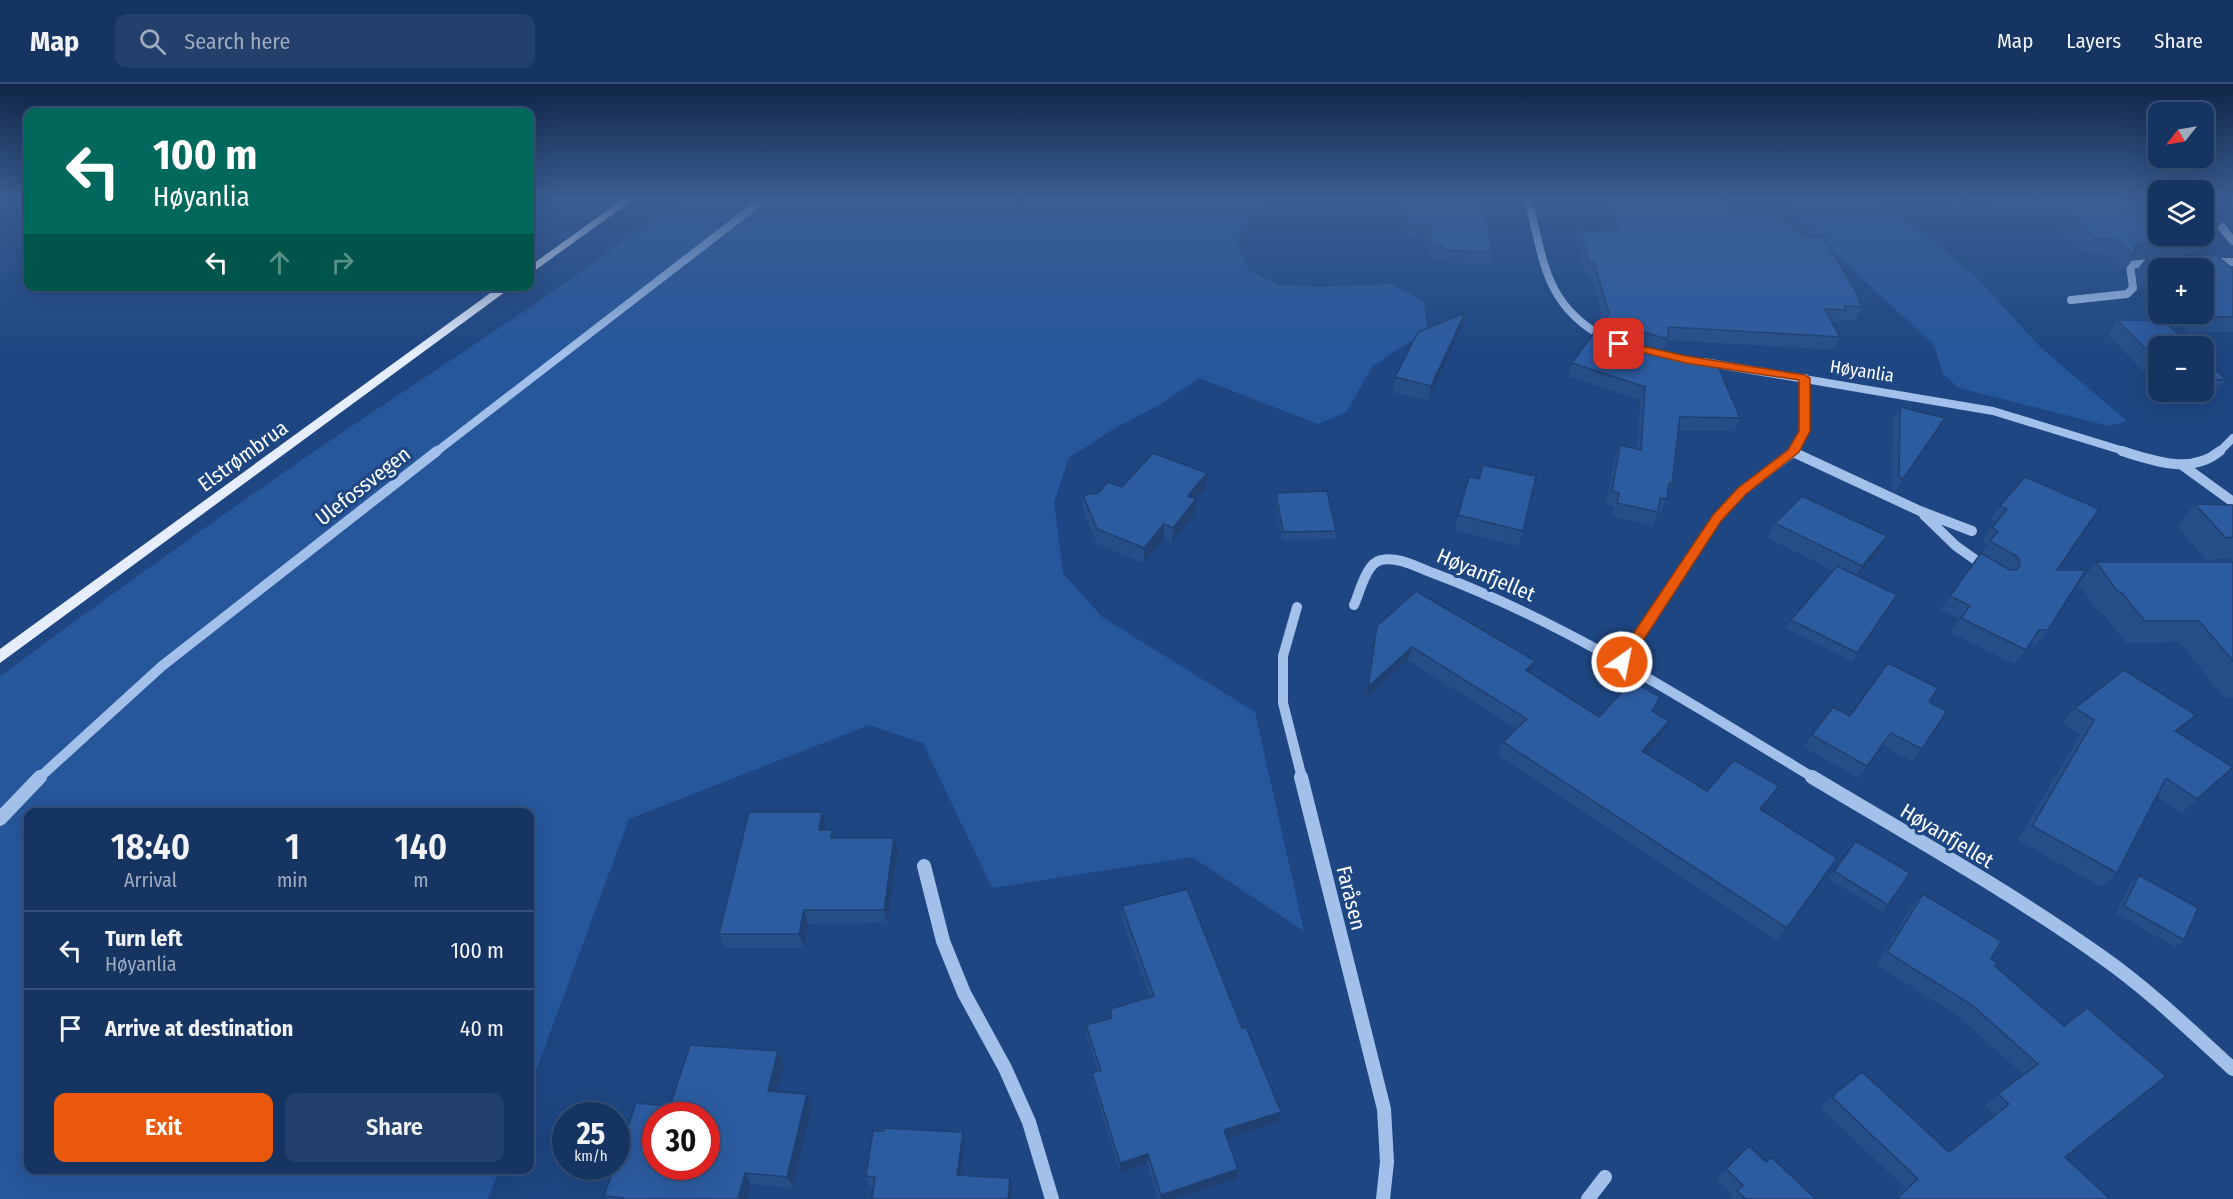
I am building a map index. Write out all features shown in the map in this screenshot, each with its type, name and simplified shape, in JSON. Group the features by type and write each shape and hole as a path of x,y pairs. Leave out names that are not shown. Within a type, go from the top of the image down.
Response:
{"main road":[{"path":"534,268 557,251"},
{"name":"Elstrømbrua","path":"0,657 501,291"}],"street":[{"name":"Ulefossvegen","path":"0,819 33,783 105,716 214,624 697,251"},
{"path":"1542,251 1553,292 1561,306 1582,325 1619,344"},
{"path":"2214,262 2233,262"},
{"path":"2071,300 2127,294 2133,288 2130,266 2148,264"},
{"name":"Høyanlia","path":"1695,361 1993,411 2044,425 2141,458 2182,465 2200,462 2218,453 2233,438"},
{"path":"1622,662 1717,518 1742,491 1793,452 1805,431 1805,378"},
{"path":"1793,452 1920,511 1972,531"},
{"path":"2182,465 2233,502"},
{"path":"1920,511 1956,546 1994,572"},
{"name":"Høyanfjellet","path":"1354,605 1371,565 1378,560 1392,558 1473,589 1622,662 2040,915 2102,957 2157,999 2233,1070"},
{"name":"Faråsen","path":"1297,607 1283,656 1283,703 1384,1109 1387,1162 1383,1199"},
{"path":"924,866 944,941 964,993 1005,1068 1029,1122 1052,1199"},
{"path":"1588,1199 1605,1177"}],"shaded area":[{"path":"609,251 1240,251 1250,271 1278,285 1320,287 1390,284 1424,301 1427,330 1373,366 1346,412 1318,424 1199,378 1161,404 1115,428 1069,458 1054,502 1063,573 1102,617 1255,712 1304,931 1192,857 992,888 923,743 869,725 629,819 534,1076 534,808 24,808 24,1174 497,1174 488,1199 0,1199 0,676 286,471"},
{"path":"1833,251 1944,251 1977,278 2041,348 2127,421 2109,426 1959,388 1943,374 1934,345"}],"building":[{"path":"1461,251 1493,251 1493,253"},
{"path":"1586,251 1831,251 1860,298 1857,298 1862,307 1844,306 1846,310 1825,309 1840,337 1669,327 1667,339 1620,325 1606,318 1609,313 1594,263 1589,263"},
{"path":"2216,255 2233,269 2233,317 2214,317 2214,258 2148,258 2148,264 2147,256"},
{"path":"1465,313 1431,386 1395,377 1418,332"},
{"path":"2117,320 2148,320 2148,324 2167,324 2180,336 2148,336 2148,352"},
{"path":"1598,327 1643,346 1717,364 1740,418 1680,417 1672,484 1669,483 1667,499 1660,498 1658,512 1617,503 1619,493 1612,491 1620,445 1641,450 1645,387 1572,363"},
{"path":"2214,368 2226,380 2214,379"},
{"path":"1900,407 1945,418 1903,479 1899,477"},
{"path":"1153,453 1207,473 1188,496 1196,499 1173,528 1164,524 1144,548 1097,529 1083,495 1098,493 1108,482 1122,487"},
{"path":"1483,465 1536,476 1523,531 1458,515 1469,477 1479,479"},
{"path":"2025,477 2099,509 2057,570 2086,570 2048,630 2039,630 2026,650 1961,618 1970,606 1950,596 1981,553 2010,570 2016,570 2020,566 2018,557 1990,541 1998,531 1992,528 2007,509 2000,506"},
{"path":"1327,491 1336,531 1283,532 1276,493"},
{"path":"1802,496 1887,536 1862,566 1775,523"},
{"path":"2195,504 2233,505 2233,537 2226,538"},
{"path":"2096,562 2233,562 2233,661 2199,621 2145,621 2121,592 2118,592"},
{"path":"1837,566 1897,595 1857,653 1791,620"},
{"path":"1416,591 1535,661 1526,670 1599,717 1632,681 1660,697 1652,711 1669,721 1642,751 1707,791 1734,760 1779,786 1760,809 1837,858 1787,928 1503,742 1527,719 1412,647 1368,687 1377,626"},
{"path":"1888,663 1938,688 1929,702 1947,711 1922,749 1891,733 1867,766 1812,735 1833,707 1850,716"},
{"path":"2124,670 2196,715 2175,731 2233,767 2197,799 2166,778 2117,873 2032,826 2094,720 2075,708"},
{"path":"749,812 822,812 819,830 832,830 831,838 894,838 884,910 804,910 799,934 719,934"},
{"path":"1856,841 1910,873 1888,905 1834,871"},
{"path":"2139,875 2198,908 2184,940 2124,906"},
{"path":"1187,889 1242,1028 1246,1027 1281,1112 1224,1130 1238,1169 1161,1195 1148,1154 1120,1163 1092,1073 1101,1071 1086,1025 1112,1018 1110,1009 1154,996 1122,906"},
{"path":"1923,894 2001,941 1991,959 1997,963 1995,966 2064,1026 2087,1008 2166,1076 2065,1157 2108,1197 2106,1199 1896,1199 1918,1179 1833,1098 1862,1072 1949,1152 2009,1104 1998,1094 2038,1064 1972,1005 1887,952"},
{"path":"690,1045 778,1051 768,1091 807,1094 787,1177 745,1173 738,1199 624,1199 604,1196 610,1180 630,1180 630,1120 636,1103 642,1104 642,1180 720,1180 720,1102 671,1102"},
{"path":"884,1128 963,1132 957,1175 1010,1178 1008,1199 872,1199 875,1177 866,1176 873,1131 884,1131"},
{"path":"1749,1146 1766,1162 1771,1157 1816,1199 1746,1199 1737,1191 1743,1185 1726,1169"}],"route":[{"path":"1619,344 1686,360 1805,378 1805,431 1793,452 1742,491 1717,518 1622,662"}]}
